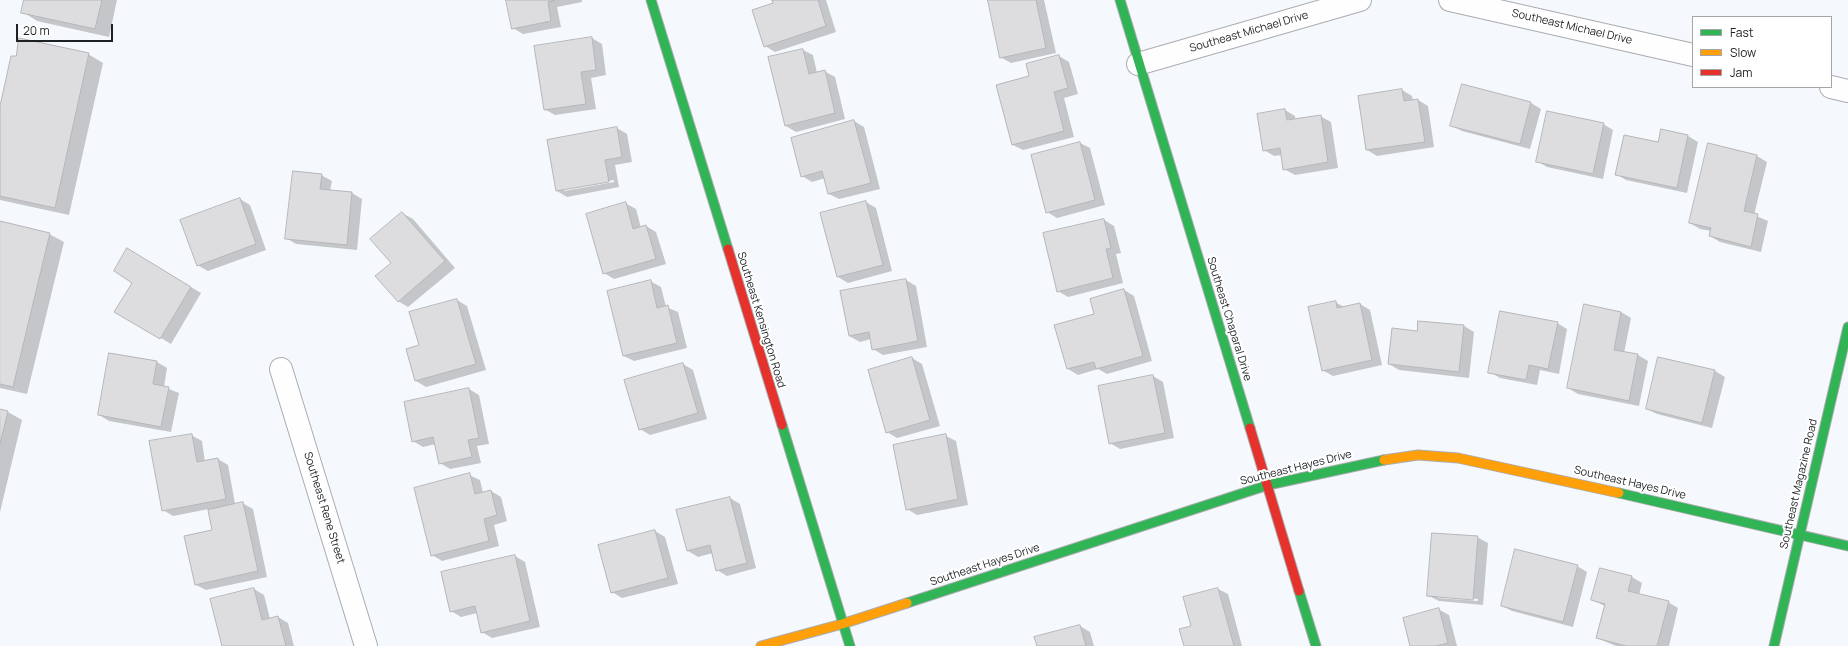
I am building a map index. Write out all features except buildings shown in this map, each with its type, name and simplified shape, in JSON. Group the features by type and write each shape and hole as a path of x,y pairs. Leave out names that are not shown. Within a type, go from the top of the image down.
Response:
{"street":[{"name":"Southeast Kensington Road","path":"651,0 850,646"},
{"name":"Southeast Chaparal Drive","path":"1120,0 1138,64 1316,646"},
{"name":"Southeast Michael Drive","path":"1138,64 1360,0"},
{"name":"Southeast Michael Drive","path":"1450,0 1692,55"},
{"path":"1832,87 1848,91"},
{"name":"Southeast Magazine Road","path":"1774,646 1848,327"},
{"name":"Southeast Rene Street","path":"281,369 366,646"},
{"name":"Southeast Hayes Drive","path":"762,646 842,624 1268,485 1387,459 1418,455 1458,458 1522,471 1848,546"}],"traffic: fast":[{"path":"651,0 728,249"},
{"path":"1120,0 1250,428"},
{"path":"1774,646 1848,327"},
{"path":"782,425 850,646"},
{"path":"907,603 1268,485 1384,460"},
{"path":"1619,493 1848,546"},
{"path":"1299,591 1316,646"}],"traffic: slow":[{"path":"1384,460 1418,455 1458,458 1619,493"},
{"path":"761,646 842,624 907,603"}],"traffic: jam":[{"path":"728,249 782,425"},
{"path":"1250,428 1299,591"}]}
